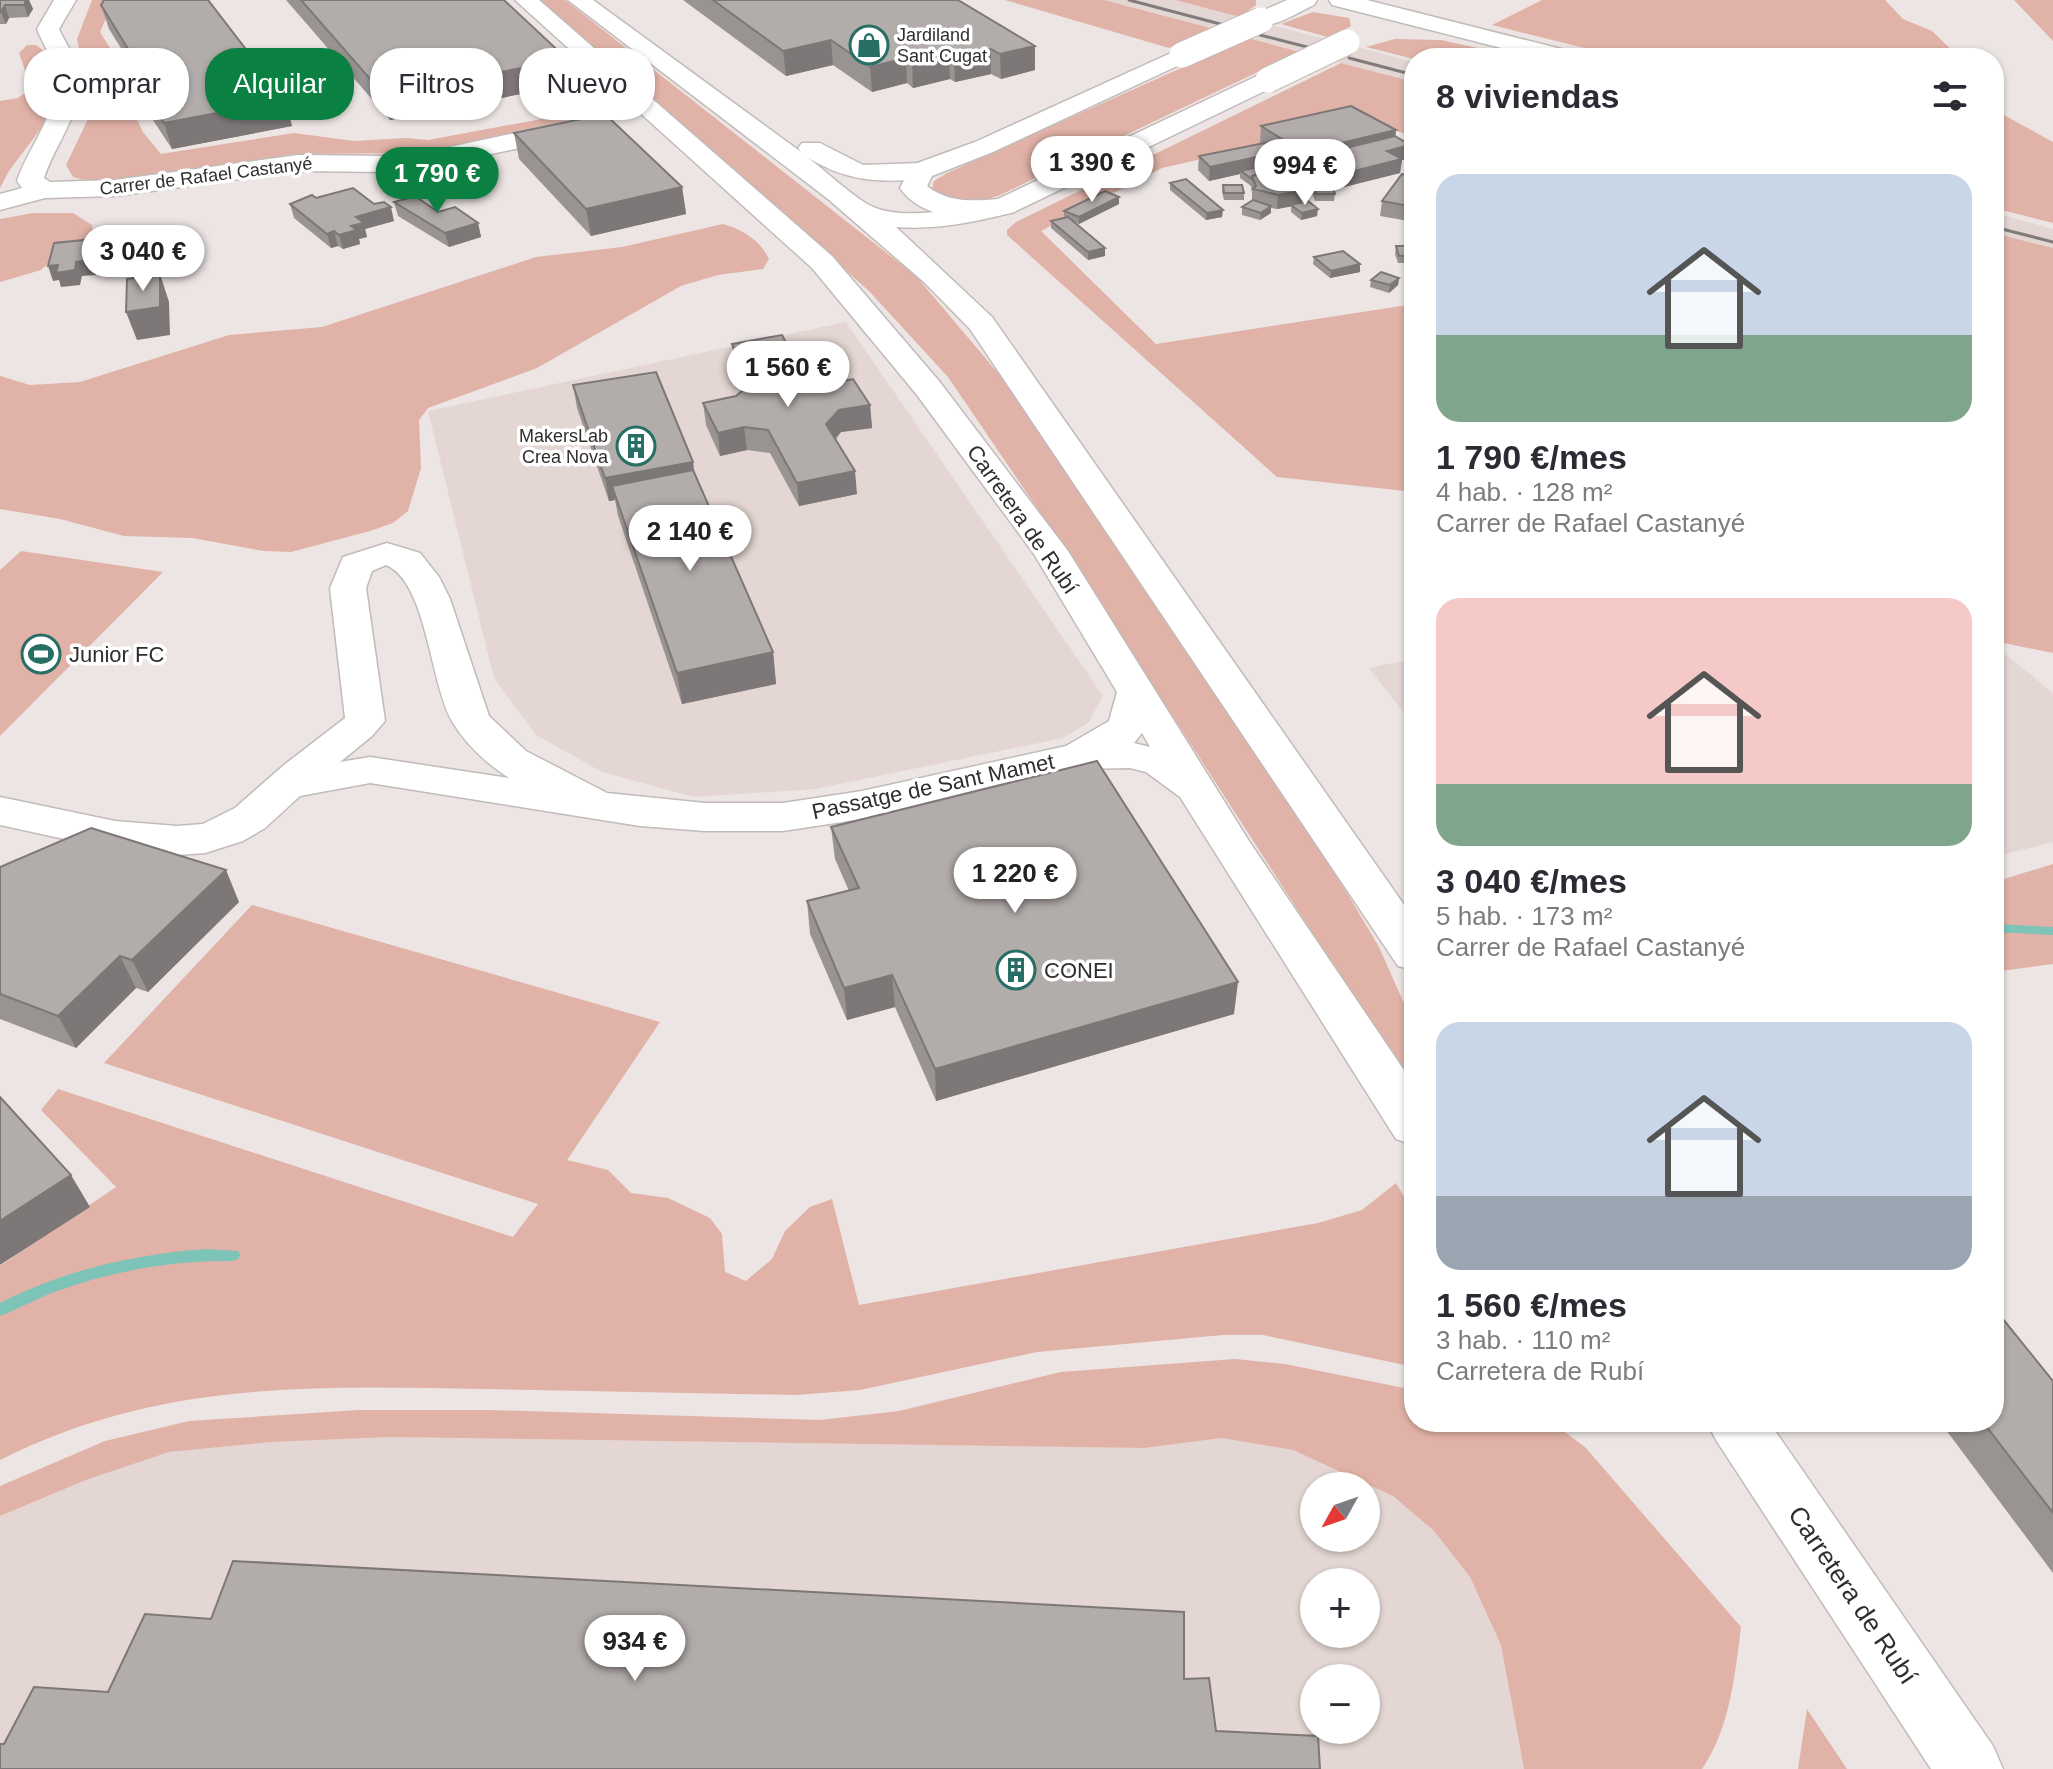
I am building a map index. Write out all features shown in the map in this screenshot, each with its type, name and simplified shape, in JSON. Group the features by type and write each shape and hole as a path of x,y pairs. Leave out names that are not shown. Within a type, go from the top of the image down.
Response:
{"street":[{"path":"44,190 30,181 34,165 64,112 67,75 48,29 65,0"},
{"name":"Carretera de Rubí","path":"526,0 565,48"},
{"path":"579,0 731,111 858,210 888,228 981,323 1404,939"},
{"path":"731,111 788,134 842,169 880,175 921,171 984,147 1306,0"},
{"path":"1340,0 1529,48"},
{"path":"981,323 983,305 959,254 960,237 969,229 1050,181 1433,0"},
{"name":"Carrer de Rafael Castanyé","path":"0,202 44,190 115,188 298,163 386,164 427,160 603,120"},
{"name":"Carretera de Rubí","path":"627,120 822,262 928,388 1050,551 1234,851 1404,1110"},
{"path":"921,171 913,188 920,195 938,203 973,210 1004,206"},
{"path":"888,228 892,199 902,185 921,171"},
{"path":"888,228 1004,206"},
{"name":"Passatge de Sant Mamet","path":"365,721 348,588 356,565 377,555 393,553 408,562 422,577 441,623 458,696 489,742 544,781 597,805"},
{"name":"Passatge de Sant Mamet","path":"1078,756 1124,732 1133,717 1136,692"},
{"path":"0,811 120,835 179,841 226,833 255,816 286,786 365,721 377,747 403,774"},
{"name":"Passatge de Sant Mamet","path":"286,786 349,771 370,770 597,805 705,817 783,817 862,805 1078,756 1131,755 1160,763 1200,792"},
{"name":"Carretera de Rubí","path":"1743,1432 1970,1769"}],"shaded area":[{"path":"92,0 114,0 100,32 110,48 79,48 77,39"},
{"path":"540,0 565,0 626,48 594,48"},
{"path":"1005,0 1104,0 1214,29 1169,48"},
{"path":"1104,0 1175,0 1404,59 1404,79"},
{"path":"1175,0 1256,0 1256,5 1240,17"},
{"path":"1542,0 1885,0 1903,19 1932,31 1950,48 1585,48 1492,25"},
{"path":"2014,0 2053,0 2053,41"},
{"path":"1313,12 1349,18 1351,26 1331,38 1281,24"},
{"path":"1248,38 1300,52 1000,195 964,201 947,198 932,189 934,181 947,173"},
{"path":"1395,39 1441,40 1477,48 1404,48 1404,56 1366,47"},
{"path":"24,48 24,67 19,53"},
{"path":"1341,63 1404,79 1404,134 1368,121 1162,168 1041,231 1156,344 1404,306 1404,491 1277,477 1007,235 1007,230 1016,222"},
{"path":"655,71 916,276 1003,379 1309,829 1379,947 1404,1003 1404,1070 1395,1061 1069,555 948,377 869,291 655,102"},
{"path":"24,94 24,120 47,120 0,188 0,101"},
{"path":"2004,115 2053,142 2053,223 2004,211"},
{"path":"88,120 137,120 161,154 294,133 354,141 428,140 536,120 569,120 423,153 294,154 118,181 92,182 73,177 66,165"},
{"path":"33,213 73,213 92,225 93,233 88,243 56,257 41,270 0,282 0,219"},
{"path":"2004,216 2053,229 2053,248 2004,236"},
{"path":"723,224 744,233 761,246 769,259 763,269 718,275 681,286 537,368 428,408 419,420 421,468 408,511 393,523 291,552 264,551 192,538 124,536 60,519 0,509 0,376 30,385 80,382 229,335 322,327 536,257 622,247"},
{"path":"2004,236 2053,248 2053,653 2004,643"},
{"path":"846,322 1103,696 1088,723 1063,738 815,789 694,797 602,772 536,735 494,678 428,411"},
{"name":"Junior FC","path":"21,551 163,572 0,736 0,570"},
{"path":"2004,653 2053,693 2053,842 2004,854"},
{"path":"1404,661 1404,713 1369,668"},
{"path":"2053,864 2053,964 2004,971 2004,879"},
{"path":"252,905 660,1022 567,1160 608,1170 631,1193 668,1198 710,1218 722,1234 725,1272 746,1281 772,1259 785,1231 810,1207 832,1199 859,1305 1318,1223 1362,1210 1396,1183 1404,1197 1404,1365 1263,1335 1223,1335 1037,1352 860,1390 796,1395 422,1388 238,1393 118,1415 59,1434 0,1460 0,1266 116,1187 41,1110 58,1089 513,1237 538,1204 104,1063"},
{"path":"1235,1359 1285,1364 1404,1388 1404,1432 1565,1432 1585,1447 1741,1627 1733,1682 1719,1737 1702,1769 1524,1769 1501,1645 1470,1577 1434,1531 1393,1496 1380,1490 1380,1472 1341,1472 1293,1450 1222,1438 1144,1448 391,1437 271,1442 169,1452 86,1480 0,1516 0,1486 105,1441 189,1421 359,1410 489,1410 820,1420 899,1411 1061,1372"},
{"path":"391,1437 1144,1448 1222,1438 1293,1450 1341,1472 1300,1472 1300,1552 1380,1552 1380,1490 1393,1496 1434,1531 1470,1577 1501,1645 1524,1769 0,1769 0,1516 86,1480 169,1452 271,1442"},
{"path":"1807,1709 1847,1769 1798,1769"}],"building":[{"path":"0,0 26,0 24,5 5,5 0,12"},
{"path":"104,0 208,0 245,48 205,48 205,115 189,118 189,48 128,48 101,5"},
{"path":"301,0 504,0 555,48 519,48 519,68 503,72 503,48 370,48 370,79 354,61 354,48 343,48"},
{"path":"713,0 958,0 1035,46 1000,54 991,49 954,58 949,54 912,63 906,58 870,67 831,40 783,51"},
{"path":"1351,106 1396,130 1303,152 1261,126"},
{"path":"576,120 611,120 682,187 586,209 514,133"},
{"path":"1395,136 1404,141 1404,147 1387,151 1402,159 1342,174 1313,156"},
{"path":"1274,141 1289,150 1210,167 1199,156"},
{"path":"1259,167 1266,173 1252,176 1252,179 1241,171"},
{"path":"1293,167 1312,173 1304,178 1285,172"},
{"path":"1277,170 1304,177 1307,190 1278,195 1253,189 1256,186 1252,176"},
{"path":"1402,174 1404,174 1404,205 1382,201"},
{"path":"1186,179 1223,210 1207,213 1170,183"},
{"path":"1223,185 1242,185 1244,193 1224,193"},
{"path":"1313,186 1332,186 1335,194 1316,194"},
{"path":"353,188 374,204 384,202 391,207 356,217 364,223 351,226 357,230 339,235 334,231 327,234 290,204 312,195 316,198"},
{"path":"1105,191 1119,197 1079,217 1064,211"},
{"path":"415,196 438,212 455,207 478,223 445,233 394,202"},
{"path":"1253,200 1271,206 1261,213 1242,207"},
{"path":"1308,201 1318,209 1302,213 1291,205"},
{"path":"1068,217 1105,248 1088,252 1051,221"},
{"path":"95,239 90,260 76,262 75,270 56,273 58,265 48,266 54,243"},
{"path":"1396,246 1404,246 1404,256 1399,256"},
{"path":"1343,251 1360,264 1331,271 1314,257"},
{"path":"1381,272 1399,278 1390,285 1371,280"},
{"path":"160,274 160,307 126,312 127,279"},
{"path":"782,335 804,377 825,385 853,379 870,405 839,410 826,424 855,471 797,483 768,430 744,427 718,433 703,403 736,396 749,385 732,344"},
{"name":"MakersLab Crea Nova","path":"656,372 693,462 605,478 573,385"},
{"path":"693,470 773,652 677,673 612,486"},
{"name":"CONEI","path":"1097,761 1238,982 935,1069 892,975 844,988 807,901 859,888 831,827"},
{"path":"91,828 226,870 132,960 120,956 58,1016 0,994 0,867"},
{"path":"0,1097 71,1175 0,1221"},
{"path":"2004,1320 2053,1381 2053,1513 1991,1432 2004,1432"},
{"path":"233,1561 1184,1612 1184,1679 1209,1678 1216,1731 1300,1735 1300,1744 1318,1744 1320,1769 0,1769 0,1744 4,1744 34,1687 108,1692 145,1614 211,1619"}],"waterway":[{"path":"2004,929 2053,931"},
{"path":"0,1310 51,1287 114,1268 177,1257 233,1255"}],"railway":[{"path":"1129,0 1224,25"},
{"path":"1260,35 1311,48"},
{"path":"1349,58 1404,72"},
{"path":"2004,230 2053,242"}],"place":[{"name":"Jardiland Sant Cugat","path":"869,45"},
{"name":"MakersLab Crea Nova","path":"636,446"},
{"name":"Junior FC","path":"41,654"},
{"name":"CONEI","path":"1016,970"}]}
